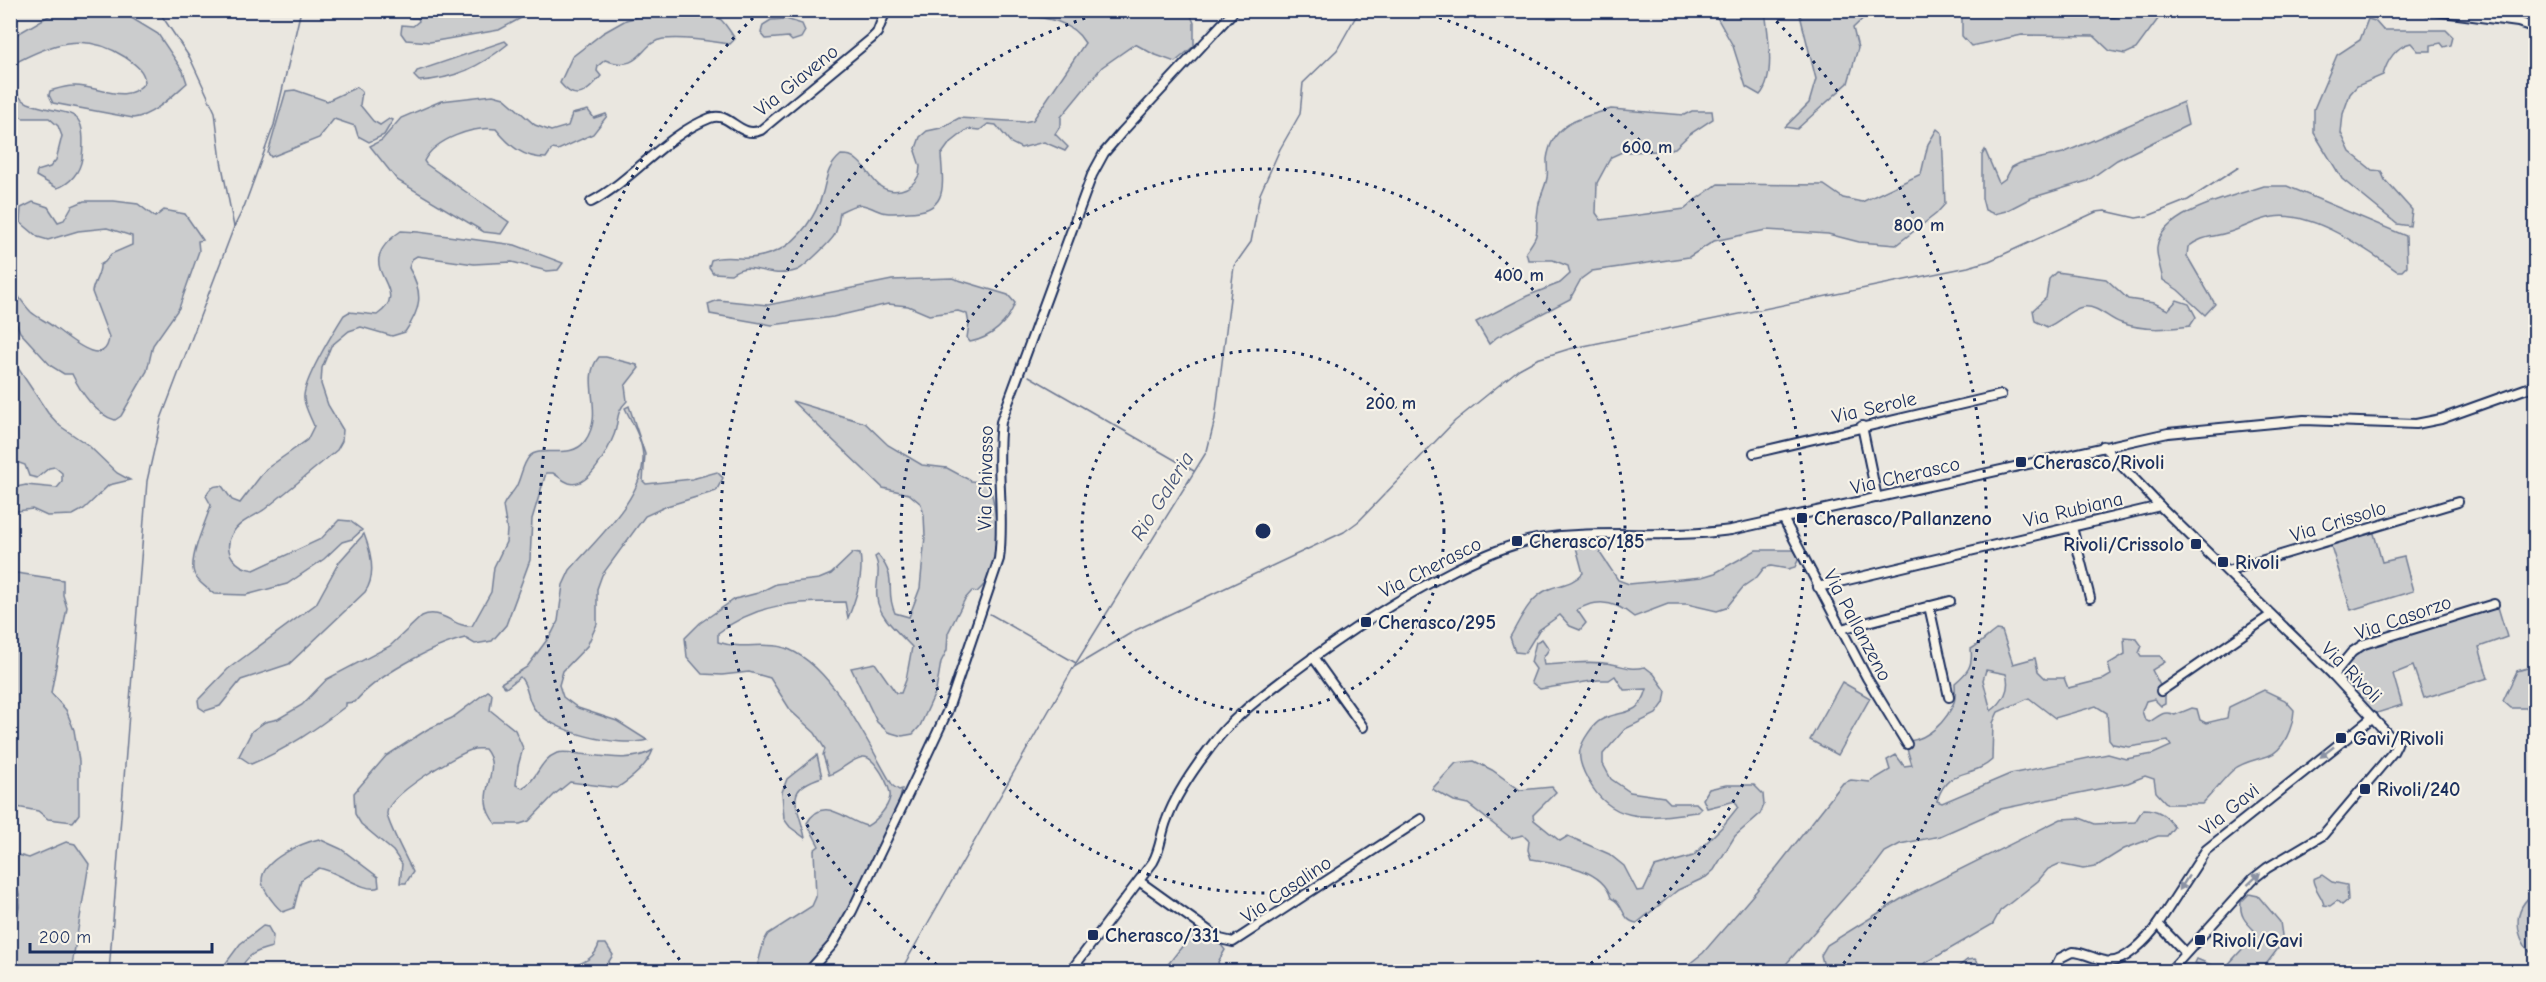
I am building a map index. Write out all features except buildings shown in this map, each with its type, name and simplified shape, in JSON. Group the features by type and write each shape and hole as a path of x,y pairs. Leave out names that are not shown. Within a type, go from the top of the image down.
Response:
{"street":[{"name":"Via Giaveno","path":"591,202 611,190 679,135 711,117 724,118 745,131 759,131 871,39 879,29 886,10"},
{"name":"Via Chivasso","path":"808,972 833,944 852,911 926,759 959,678 999,559 1002,534 998,444 1001,422 1092,175 1104,153 1116,138 1235,10"},
{"path":"2099,10 2113,12 2126,10"},
{"path":"2428,10 2518,22 2535,28"},
{"name":"Via Cherasco","path":"1070,972 1158,855 1171,810 1209,749 1244,711 1313,657 1389,605 1473,561 1517,544 1542,538 1582,535 1712,533 1784,520 2168,433 2304,420 2416,424 2441,419 2535,386"},
{"name":"Via Serole","path":"1754,453 2001,395"},
{"path":"1862,426 1877,498"},
{"name":"Via Rivoli","path":"2103,446 2160,506 2396,740 2396,749 2323,835 2260,873 2169,972"},
{"name":"Via Crissolo","path":"2227,571 2458,502"},
{"name":"Via Rubiana","path":"1818,586 2160,506"},
{"name":"Via Pallanzeno","path":"1784,520 1867,678 1908,744"},
{"path":"2072,527 2090,598"},
{"path":"1841,629 1950,601"},
{"name":"Via Casorzo","path":"2333,675 2352,652 2364,644 2494,604"},
{"path":"1929,606 1949,697"},
{"path":"2161,691 2271,615"},
{"path":"1313,657 1363,727"},
{"name":"Via Gavi","path":"2053,972 2060,958 2072,952 2106,962 2113,961 2140,946 2158,924 2206,850 2373,717"},
{"name":"Via Casalino","path":"1139,881 1220,939 1233,942 1421,819"},
{"path":"2158,924 2185,952"}],"shaded area":[{"path":"59,10 120,11 158,34 183,71 187,83 148,114 133,118 53,103 49,95 50,91 64,87 82,86 120,94 138,89 145,82 141,71 125,57 110,49 81,42 53,46 11,65 11,35 16,35"},
{"path":"390,11 534,11 499,30 430,42 406,40 401,33 402,25 413,26 419,21 418,18 411,18 406,12 393,14"},
{"path":"659,11 691,11 718,17 735,39 730,44 689,39 655,41 634,60 617,63 605,60 598,66 597,71 601,76 586,91 571,93 560,83 572,57 603,33 626,20"},
{"path":"993,11 1189,11 1194,23 1194,46 1175,62 1135,44 1102,67 1061,117 1061,125 1055,134 1068,147 1065,151 1044,142 1021,148 1011,143 996,125 988,124 980,130 968,129 949,144 941,155 941,195 931,207 921,211 889,213 857,205 840,212 833,237 818,254 798,270 778,273 747,268 731,274 713,273 709,267 711,260 764,256 787,246 794,240 812,217 833,163 841,155 856,159 880,186 893,191 901,190 912,185 919,175 920,166 915,151 920,137 927,131 941,128 959,118 1024,122 1033,120 1085,43 1077,33 1056,21"},
{"path":"1698,11 1765,11 1769,67 1768,78 1760,95 1746,87 1733,46 1715,14 1698,16"},
{"path":"1799,11 1874,11 1853,28 1858,48 1848,83 1797,129 1785,127 1809,103 1816,79"},
{"path":"1962,11 2081,11 2107,17 2130,16 2145,11 2164,11 2136,49 2125,54 2110,51 2094,36 2022,35 1971,46 1962,36"},
{"path":"786,19 802,24 805,31 801,38 792,41 788,37 766,39 761,33 763,25 771,20"},
{"path":"2368,19 2375,21 2383,30 2446,30 2453,37 2451,45 2444,47 2441,43 2431,45 2431,51 2418,51 2411,43 2401,47 2390,60 2383,75 2357,86 2350,94 2343,114 2341,133 2350,152 2372,170 2381,171 2385,180 2412,210 2410,226 2397,224 2342,179 2314,133 2314,109 2337,55 2360,40"},
{"path":"505,41 508,44 498,52 467,70 432,80 419,81 414,76 417,71"},
{"path":"357,87 362,92 360,105 373,121 380,125 389,119 393,120 384,135 369,142 358,136 355,126 334,119 319,138 271,157 268,153 286,91 295,90 327,101"},
{"path":"10,89 28,103 64,112 78,120 82,128 82,158 74,177 66,184 57,188 36,176 37,171 50,167 56,160 62,136 58,126 49,118 23,118 11,110"},
{"path":"493,95 504,98 535,125 551,131 568,126 572,114 588,110 594,118 606,114 607,116 593,134 558,150 552,149 546,158 524,153 506,141 496,129 466,132 446,140 429,153 424,161 426,164 509,222 501,234 484,232 397,180 370,146 382,140 401,118 441,101"},
{"path":"2183,102 2188,125 2117,160 2087,181 2031,198 2006,211 1994,214 1985,210 1982,198 1982,155 1985,150 1999,183 2006,178 2012,167 2020,163 2063,153"},
{"path":"1611,109 1684,115 1692,111 1712,111 1713,119 1690,134 1675,148 1661,151 1622,152 1611,157 1597,183 1596,213 1601,220 1685,209 1718,184 1824,185 1843,198 1862,202 1921,174 1928,144 1937,129 1942,133 1945,204 1936,214 1896,245 1859,242 1828,234 1766,230 1714,241 1689,257 1592,271 1581,279 1570,299 1497,337 1489,344 1476,322 1527,296 1560,283 1570,274 1568,266 1553,260 1528,260 1526,252 1537,231 1539,205 1547,178 1547,159 1555,137 1562,129 1579,119"},
{"path":"2264,186 2287,186 2406,236 2407,266 2402,271 2397,271 2355,243 2305,220 2289,217 2267,218 2203,239 2188,247 2187,256 2215,304 2205,315 2178,290 2163,280 2157,251 2162,234 2171,224 2201,207"},
{"path":"84,201 138,204 155,217 164,210 185,214 203,240 198,241 199,251 179,308 153,345 147,371 121,416 115,420 95,408 79,388 72,374 64,374 51,366 20,332 11,311 11,286 31,312 77,344 94,352 106,347 109,337 92,292 100,265 111,254 132,245 132,236 107,228 78,231 48,240 38,237 20,222 21,208 33,202 48,207 58,222 64,220 72,206"},
{"path":"401,231 515,245 563,263 558,270 547,271 512,262 474,264 417,256 412,259 409,268 417,285 419,301 405,332 392,336 361,327 349,331 331,346 322,368 321,384 328,405 343,430 342,441 337,450 265,509 239,526 232,534 229,547 232,558 236,562 247,569 254,570 321,539 339,520 350,521 362,530 352,539 342,542 324,559 287,584 246,595 214,594 198,580 193,569 196,546 211,505 206,496 207,493 217,486 222,486 232,500 240,503 266,469 307,440 314,426 304,399 313,369 344,315 349,312 377,315 387,305 390,295 379,267 379,256 386,244"},
{"path":"2056,272 2106,279 2128,299 2154,303 2168,310 2177,300 2189,304 2196,317 2190,326 2147,328 2130,326 2098,310 2083,307 2073,310 2047,327 2035,321 2033,310 2046,298 2049,279"},
{"path":"952,278 1008,295 1015,303 1008,317 992,333 970,342 967,338 969,324 967,314 958,311 929,315 908,306 888,304 833,317 772,325 710,314 708,304 718,300 768,305 892,280"},
{"path":"10,356 48,413 60,426 88,445 117,473 130,480 109,485 84,509 73,515 47,516 32,509 11,512 11,488 26,485 57,488 62,482 62,473 55,467 49,468 37,478 29,476 25,465 11,460"},
{"path":"599,357 637,365 639,368 625,386 627,401 619,413 614,435 607,450 597,467 584,480 569,483 553,473 546,473 532,519 530,560 506,625 492,641 475,644 465,638 421,655 390,672 355,702 346,703 346,706 323,723 276,752 251,764 239,756 252,731 265,722 278,719 302,705 327,679 390,646 422,616 435,614 465,626 472,626 491,592 494,567 506,542 507,530 503,506 516,487 527,460 534,453 572,450 579,447 591,430 593,408 591,376"},
{"path":"792,401 865,423 888,445 922,465 947,468 971,481 980,482 987,479 997,528 993,566 984,585 977,592 972,591 965,599 948,633 947,650 941,662 936,691 920,726 913,734 902,736 888,732 877,722 851,668 875,663 896,693 901,693 906,680 912,647 890,624 878,605 878,567 875,557 878,555 888,571 895,613 909,617 920,588 925,536 921,504 909,494 883,488"},
{"path":"629,406 645,454 643,481 646,484 692,479 717,472 723,478 716,491 667,506 645,516 602,575 597,589 597,624 587,646 563,671 559,685 563,697 578,708 617,721 647,740 620,742 569,731 541,716 533,707 525,684 520,677 506,688 501,683 527,667 552,633 558,621 563,585 570,570 617,517 636,487 643,456 639,437 625,408"},
{"path":"2373,530 2382,562 2404,557 2413,591 2351,610 2330,543"},
{"path":"364,534 371,556 372,571 365,592 289,664 241,680 220,706 205,711 199,707 198,700 228,669 316,604 339,562"},
{"path":"1581,539 1604,540 1609,543 1600,553 1618,580 1629,584 1702,577 1715,573 1756,550 1794,550 1799,558 1795,567 1788,569 1771,566 1764,568 1757,577 1744,586 1726,608 1717,611 1687,604 1668,604 1634,617 1620,607 1606,603 1592,604 1577,610 1586,623 1580,630 1570,626 1560,615 1539,630 1525,653 1515,652 1510,637 1521,616 1536,597 1549,589 1571,582 1583,573 1576,547"},
{"path":"853,553 860,554 861,570 848,618 845,602 810,602 778,606 748,615 718,633 718,642 727,644 782,647 800,655 817,669 847,706 893,786 899,790 902,789 899,805 841,928 830,945 803,971 756,971 768,934 812,906 816,897 814,850 819,846 807,823 820,811 828,810 867,826 884,810 890,793 877,766 867,758 854,760 829,775 823,755 825,749 815,733 791,711 770,678 749,672 722,675 702,674 687,657 685,638 700,623 735,599 758,593 776,584 819,579 831,574"},
{"path":"10,572 63,580 63,595 67,608 51,693 66,710 74,730 79,761 79,814 73,822 48,819 38,811 11,806"},
{"path":"2498,607 2507,637 2479,647 2488,678 2424,698 2413,666 2393,674 2402,705 2374,714 2337,675 2359,650"},
{"path":"1996,630 2002,631 2013,664 2035,658 2038,671 2045,678 2064,678 2068,688 2104,679 2111,675 2108,664 2125,654 2124,637 2136,638 2142,646 2139,653 2141,656 2160,656 2165,662 2152,670 2165,695 2165,704 2161,706 2154,699 2146,701 2142,711 2145,720 2149,722 2164,713 2175,715 2192,708 2197,709 2200,720 2206,723 2227,718 2229,707 2264,690 2285,700 2294,710 2290,730 2279,749 2268,756 2237,767 2202,804 2167,804 2156,792 2154,779 2145,776 2128,783 2001,809 1940,836 1900,844 1885,852 1870,872 1851,890 1780,971 1679,972 1703,953 1777,867 1843,783 1851,780 1870,782 1890,770 1887,760 1896,755 1904,766 1912,765 1907,749 1909,741 1930,733 1947,716 1955,700 1955,683 1966,672 1970,664 1971,649","holes":["1986,670 2006,674 2007,680 2005,695 1991,711 1983,680","2029,698 2055,718 2096,706 2107,713 2109,739 2113,744 2129,747 2168,741 2171,746 2153,754 2126,759 2108,754 2010,774 1942,803 1937,801 1947,782 1961,774 1976,770 1992,760 1993,723 1998,712"]},
{"path":"1542,639 1549,649 1543,658 1544,665 1604,663 1632,668 1645,667 1654,674 1666,691 1664,703 1656,714 1625,729 1603,754 1603,764 1611,779 1630,792 1664,797 1670,803 1696,803 1701,808 1697,812 1665,816 1635,816 1609,806 1598,795 1581,765 1580,750 1583,742 1591,729 1601,720 1628,712 1639,705 1647,689 1624,690 1615,676 1609,680 1540,689 1531,682 1536,669 1531,662 1536,642"},
{"path":"2535,666 2535,708 2511,708 2503,701 2517,671"},
{"path":"1842,682 1870,698 1838,755 1810,740"},
{"path":"488,691 492,694 490,710 515,730 523,748 516,785 522,788 532,780 546,760 557,753 627,758 653,750 643,767 617,788 570,782 529,821 520,824 496,824 489,813 486,793 491,767 490,758 485,749 473,749 451,760 423,777 390,805 387,813 393,832 413,872 406,883 400,883 402,864 393,851 361,824 355,814 354,793 386,756 428,729 452,718"},
{"path":"817,755 822,777 801,787 797,793 797,808 805,838 790,827 784,819 782,792 787,779"},
{"path":"1474,761 1492,770 1520,790 1552,787 1556,792 1533,815 1534,820 1560,841 1568,836 1609,854 1624,866 1637,891 1644,890 1655,867 1693,856 1738,807 1735,801 1707,808 1703,799 1709,789 1726,785 1754,785 1763,794 1764,805 1760,814 1735,836 1714,870 1706,877 1678,890 1637,923 1625,916 1619,904 1611,898 1599,880 1566,865 1531,859 1528,850 1529,841 1523,835 1511,838 1468,804 1454,801 1432,789 1456,763"},
{"path":"2143,809 2157,812 2168,819 2174,827 2167,836 2158,836 2124,849 2095,867 2083,869 2059,864 2048,869 2038,881 2000,911 1993,924 1912,971 1825,971 1821,955 1827,945 1901,899 2061,819 2080,818 2095,824 2135,822"},
{"path":"319,839 341,849 378,877 379,887 359,885 319,868 301,880 294,908 283,912 274,904 264,888 263,873 268,866 284,854"},
{"path":"66,842 75,844 89,864 71,971 11,971 13,957 10,938 19,910 20,896 11,884 11,853 29,858"},
{"path":"2322,875 2332,882 2347,885 2348,900 2342,905 2337,901 2330,906 2324,905 2313,879"},
{"path":"2535,893 2535,957 2523,942 2518,924 2522,907"},
{"path":"2249,894 2258,896 2280,922 2283,942 2261,971 2209,971 2195,963 2197,959 2223,970 2257,933 2244,919 2241,912 2241,902"},
{"path":"263,926 268,927 273,936 272,947 252,954 240,971 220,971 240,944"},
{"path":"1195,930 1219,942 1225,950 1218,962 1222,971 1162,972"},
{"path":"599,944 606,944 613,955 603,971 563,971 593,955"},
{"path":"1975,959 1979,964 2007,971 1953,971 1967,960"}],"waterway":[{"path":"109,972 147,481 161,419 234,227 221,161 215,112 190,58 158,10"},
{"path":"234,227 244,207 274,125 301,10"},
{"name":"Rio Galeria","path":"900,972 1076,663 1207,451 1215,419 1234,266 1251,242 1260,194 1280,149 1300,114 1303,83 1337,50 1355,18 1364,10"},
{"path":"1074,667 1136,630 1344,532 1359,521 1455,421 1519,369 1537,359 1569,349 1968,267 1989,261 2096,212 2105,211 2136,218 2148,216 2188,200 2239,167"},
{"path":"1029,376 1194,471"},
{"path":"990,614 1076,663"}],"place":[{"name":"Cherasco/Rivoli","path":"2021,462"},
{"name":"Cherasco/Pallanzeno","path":"1802,518"},
{"name":"Cherasco/185","path":"1517,541"},
{"name":"Rivoli/Crissolo","path":"2196,544"},
{"name":"Rivoli","path":"2223,562"},
{"name":"Cherasco/295","path":"1366,622"},
{"name":"Gavi/Rivoli","path":"2341,738"},
{"name":"Rivoli/240","path":"2365,789"},
{"name":"Cherasco/331","path":"1093,935"},
{"name":"Rivoli/Gavi","path":"2200,940"}]}
